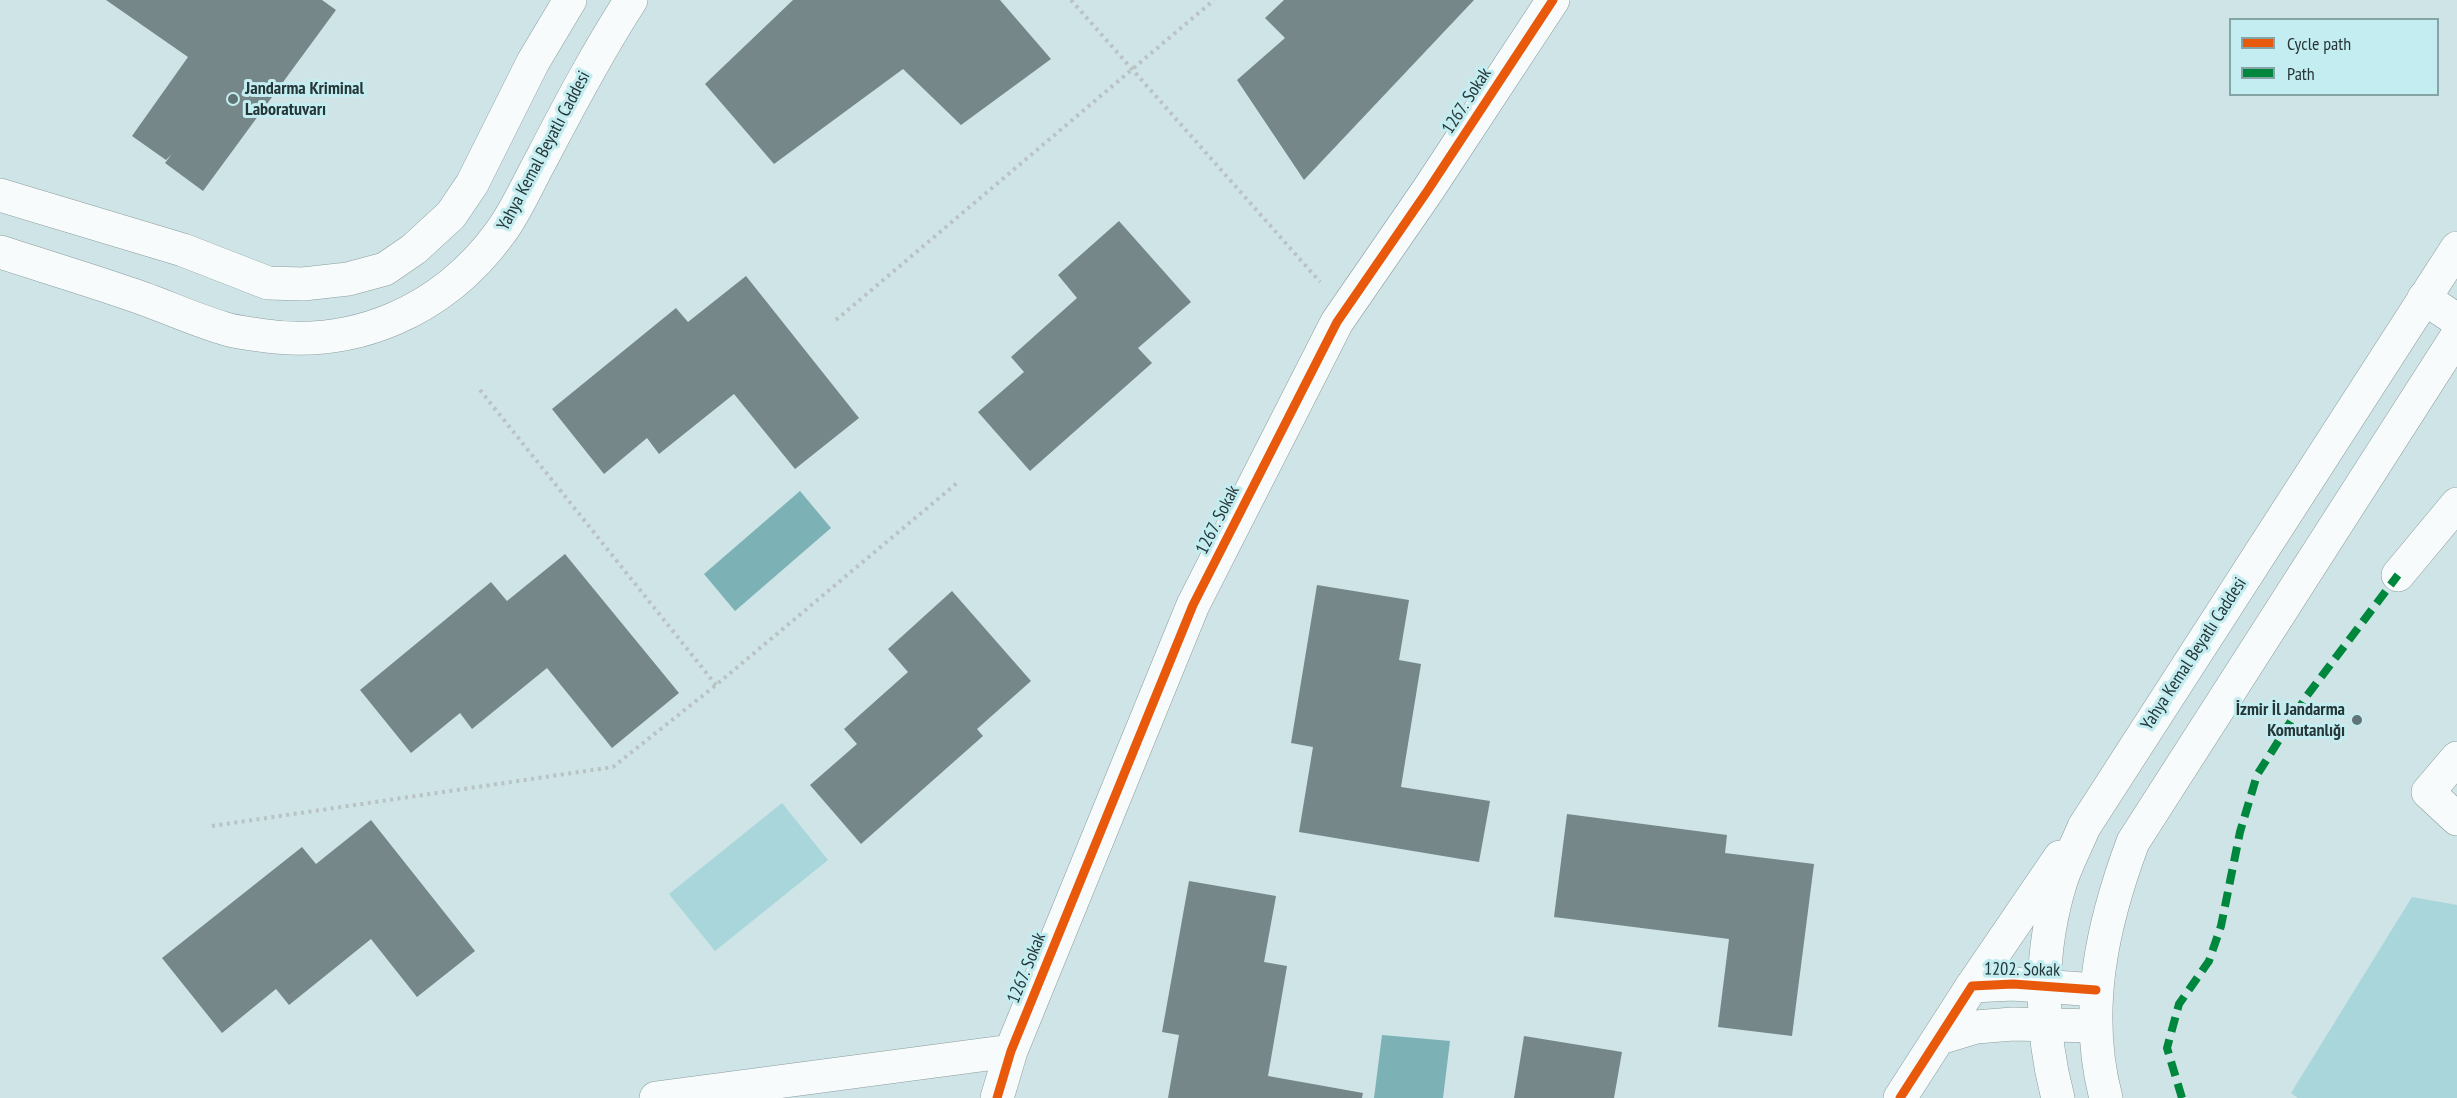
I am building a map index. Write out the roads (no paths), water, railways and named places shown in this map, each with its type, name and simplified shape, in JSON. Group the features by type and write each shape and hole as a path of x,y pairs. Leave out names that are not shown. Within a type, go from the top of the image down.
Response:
{"main road":[{"path":"0,195 183,250 268,283 303,284 348,279 385,269 414,249 451,214 472,184 533,62 570,0"},
{"name":"Yahya Kemal Beyatlı Caddesi","path":"0,252 128,293 225,329 272,337 318,339 367,330 403,316 439,295 470,270 501,233 523,197 595,56 631,0"},
{"name":"1267. Sokak","path":"997,1098 1011,1051 1193,605 1337,322 1428,190 1553,0"},
{"name":"Yahya Kemal Beyatlı Caddesi","path":"2058,1098 2047,1055 2045,966 2062,879 2084,827 2110,783 2457,248"},
{"path":"2424,298 2457,320"},
{"path":"2106,1098 2098,1066 2094,1026 2096,990 2110,911 2133,842 2457,336"},
{"path":"2398,575 2457,504"},
{"path":"2457,758 2428,792 2457,819"},
{"path":"1972,986 2110,783"},
{"name":"1202. Sokak","path":"1900,1098 1972,986 2044,985 2096,990"},
{"path":"1940,1038 1976,1027 2013,1024 2045,1027 2094,1026"},
{"path":"656,1098 1011,1051"}],"place":[{"name":"Jandarma Kriminal Laboratuvarı","path":"233,99"},
{"name":"İzmir İl Jandarma Komutanlığı","path":"2357,720"}]}
